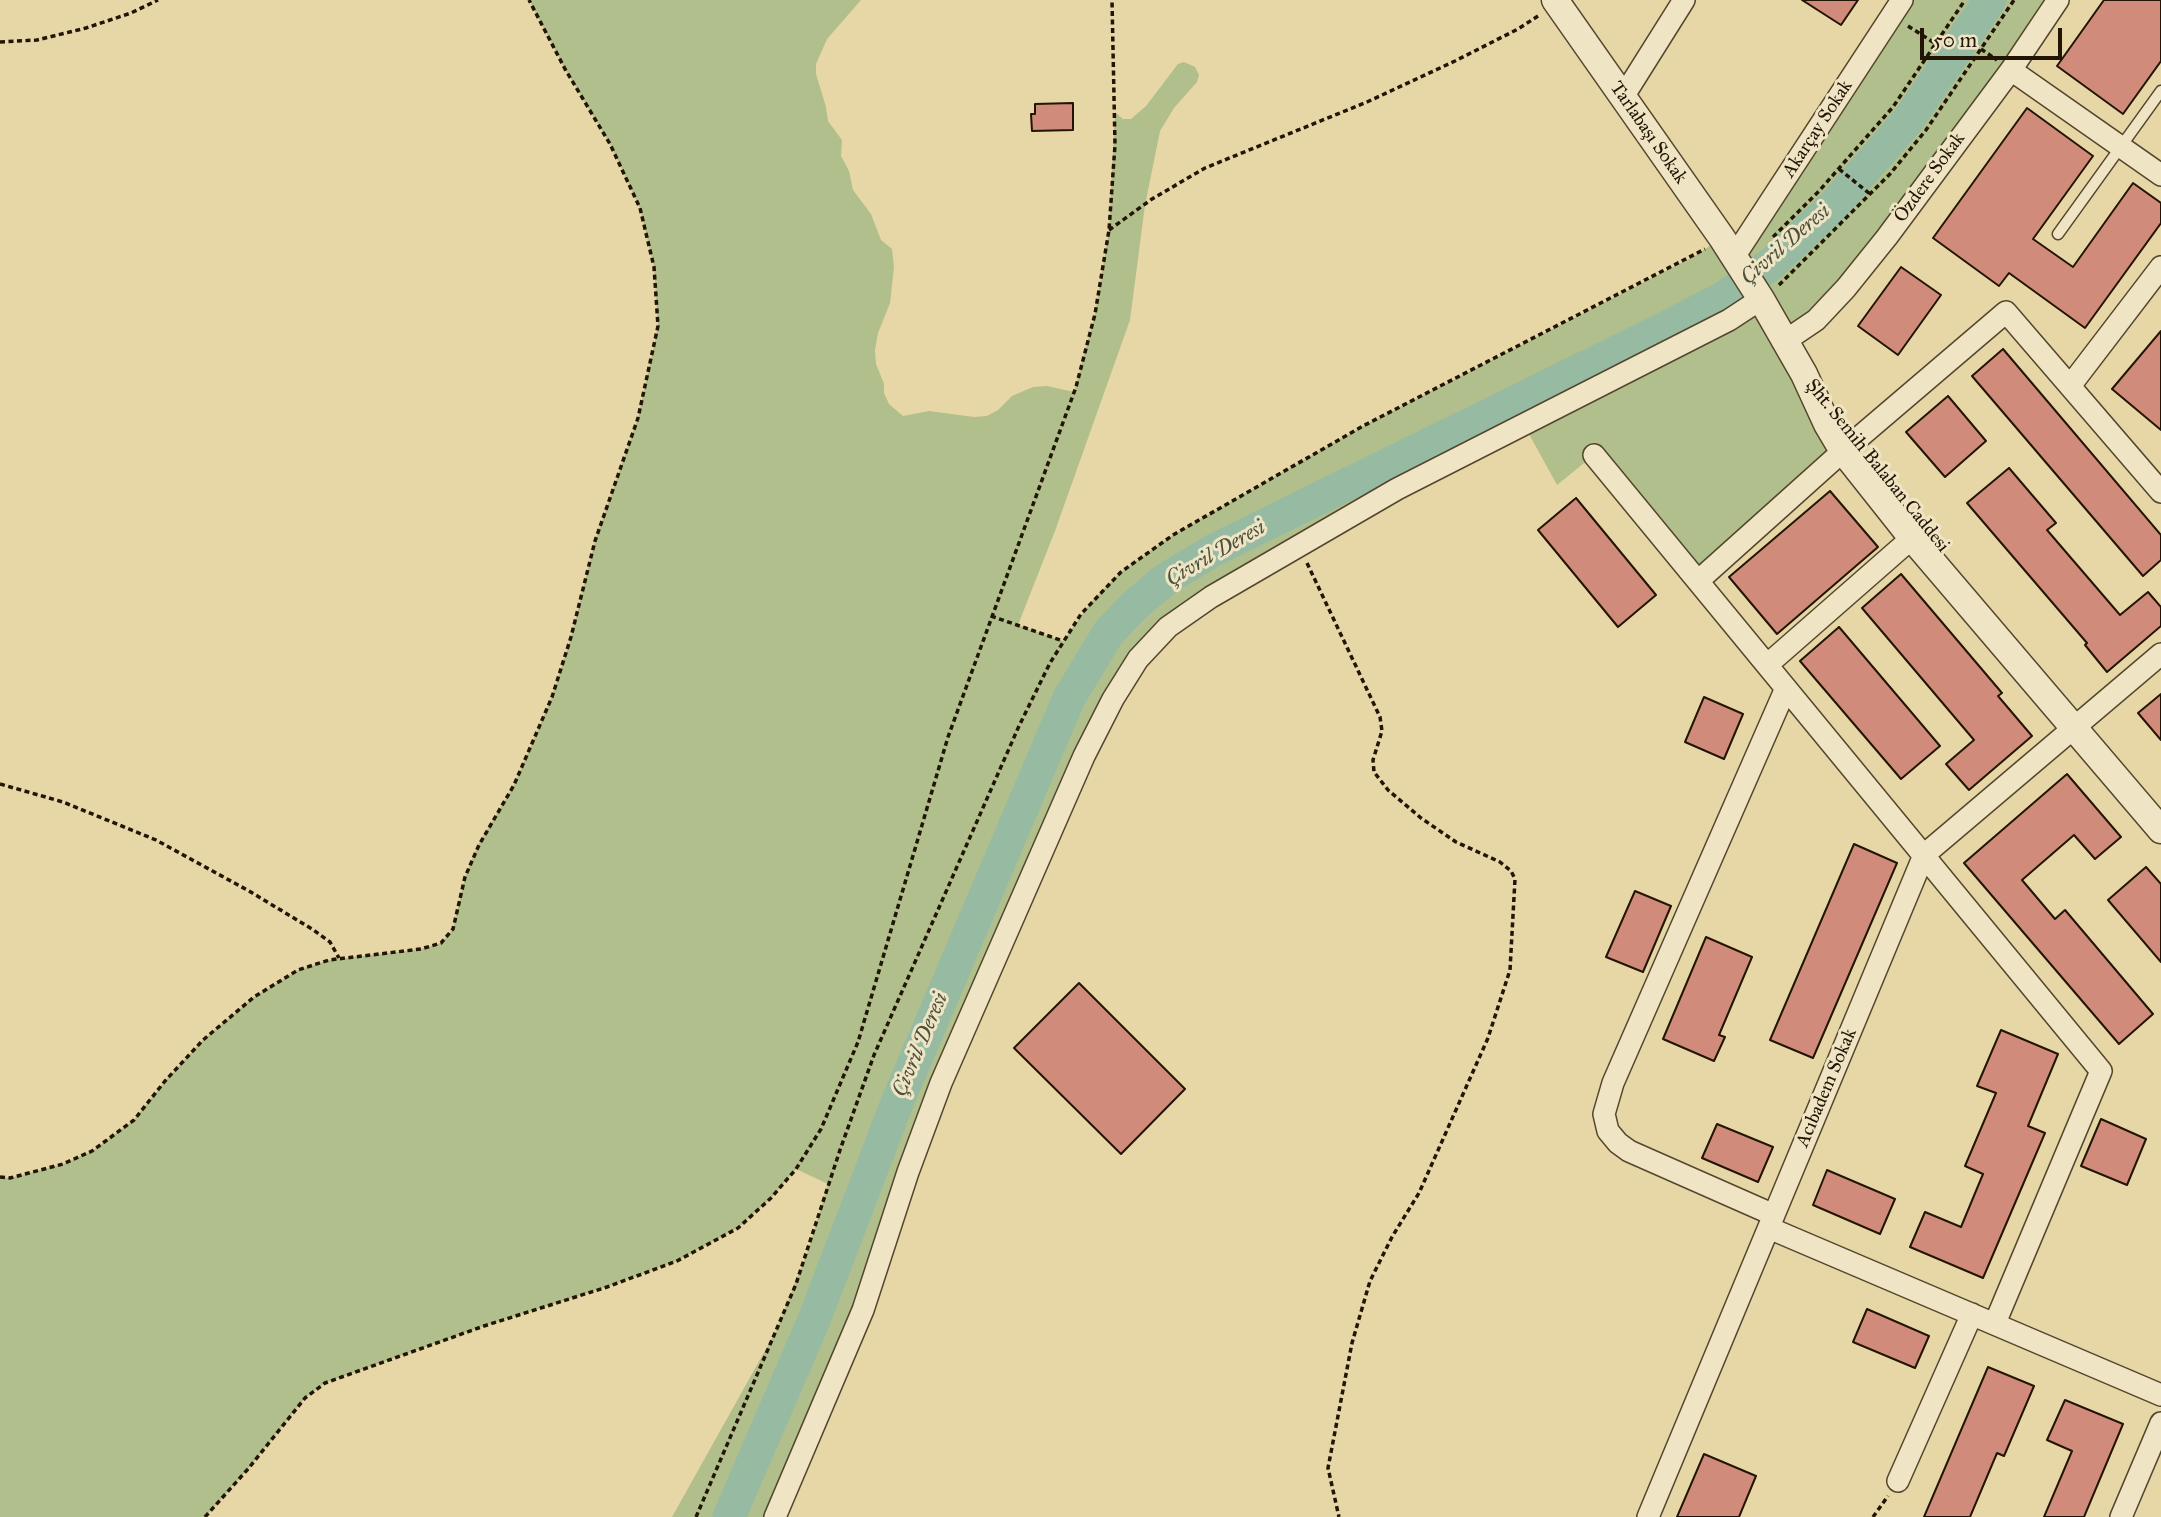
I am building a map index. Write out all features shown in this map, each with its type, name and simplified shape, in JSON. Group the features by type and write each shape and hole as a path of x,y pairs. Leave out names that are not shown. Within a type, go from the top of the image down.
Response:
{"street":[{"path":"1623,97 1684,0"},
{"name":"Özdere Sokak","path":"1785,341 1816,320 1887,237 2011,70 2058,0"},
{"name":"Tarlabaşı Sokak","path":"1557,2 1760,297"},
{"name":"Akarçay Sokak","path":"1732,254 1897,8"},
{"path":"2011,70 2161,175"},
{"path":"2070,386 2161,267"},
{"path":"775,1517 863,1310 941,1083 1079,768 1113,698 1138,659 1168,627 1211,597 1298,546 1397,489 1729,320 1760,297"},
{"name":"Şht. Semih Balaban Caddesi","path":"1760,297 1804,374 1827,424 1850,445 1925,527 2161,830"},
{"path":"1698,580 2006,312 2161,492"},
{"name":"Şht. Semih Balaban Caddesi","path":"1850,445 1912,538 2080,723 2161,804"},
{"path":"1594,455 2101,1071 1994,1324"},
{"path":"1767,665 1912,538"},
{"name":"Acıbadem Sokak","path":"1648,1517 1924,855 2161,654"},
{"path":"1786,688 1614,1083 1604,1114 1608,1131 1629,1151 1772,1222 1994,1324 2161,1395"},
{"path":"1898,1481 1972,1314"},
{"path":"2121,1517 2161,1423"}],"lane":[{"path":"2058,234 2161,91"}],"path":[{"path":"0,42 37,40 86,29 158,0"},
{"path":"0,1178 10,1178 64,1164 92,1151 134,1120 203,1040 254,997 298,970 339,959 421,949 441,943 453,929 465,877 478,845 514,785 552,697 595,541 638,418 658,326 654,267 640,208 610,144 528,0"},
{"path":"205,1517 248,1469 304,1398 325,1383 677,1261 738,1228 771,1198 796,1169 821,1129 858,1042 948,737 1076,387 1095,314 1109,230 1115,145 1112,0"},
{"path":"1767,242 1839,169 1893,107 1965,0"},
{"path":"1760,297 1812,254 1870,195 1926,130 2014,0"},
{"path":"1109,230 1152,199 1205,168 1367,102 1443,67 1518,29 1557,2"},
{"path":"1897,8 1936,44"},
{"path":"1839,169 1870,195"},
{"path":"696,1517 796,1284 839,1150 874,1055 1038,684 1063,641 1093,600 1121,572 1173,535 1363,426 1693,257 1732,254"},
{"path":"1298,546 1334,616 1380,717 1382,732 1373,760 1374,772 1388,790 1421,818 1456,842 1500,862 1511,871 1515,879 1510,970 1488,1038 1419,1193 1392,1237 1370,1281 1352,1342 1328,1468 1339,1517"},
{"path":"991,616 1063,641"},
{"path":"0,785 63,802 156,839 312,929 330,942 339,959"},
{"path":"1873,1517 1898,1481"}],"green space":[{"path":"529,0 861,0 827,39 816,64 816,74 828,121 842,140 841,156 849,171 853,190 871,214 881,240 892,249 894,267 890,303 878,333 875,350 884,393 889,404 903,416 929,411 974,417 987,416 998,410 1012,396 1033,387 1047,386 1074,392 1095,314 1109,230 1115,112 1123,119 1131,119 1146,106 1178,64 1184,62 1195,67 1199,75 1197,82 1174,108 1160,131 1145,205 1130,320 1055,531 1018,625 1063,641 1093,600 1121,572 1146,554 1173,535 1363,426 1693,257 1722,238 1734,257 1902,0 2058,0 1887,237 1785,341 1843,451 1698,581 1594,455 1557,485 1524,425 1168,627 1084,756 775,1517 672,1517 776,1331 809,1248 828,1184 796,1169 771,1198 738,1228 677,1261 325,1383 305,1398 205,1517 0,1517 0,1177 10,1178 63,1164 92,1151 134,1120 203,1040 254,997 298,970 329,960 421,949 441,943 453,929 465,877 478,845 514,785 552,697 571,637 595,541 638,418 658,326 654,267 640,208 610,144 565,69"}],"building":[{"path":"1802,0 1858,0 1841,25"},
{"path":"2104,0 2161,0 2161,61 2123,114 2057,66"},
{"path":"1073,103 1073,130 1032,131 1031,114 1035,114 1035,104"},
{"path":"2027,108 2093,156 2033,239 2073,267 2133,183 2161,203 2161,223 2085,328 2009,273 1999,286 1933,238"},
{"path":"1901,267 1941,295 1898,355 1858,326"},
{"path":"2161,331 2161,430 2112,389"},
{"path":"2003,349 2161,535 2161,560 2143,576 1972,376"},
{"path":"1948,396 1986,441 1945,477 1906,432"},
{"path":"2009,468 2056,523 2047,530 2120,615 2148,592 2161,607 2161,626 2107,672 2085,645 2087,643 1967,503"},
{"path":"1830,491 1878,547 1777,634 1729,577"},
{"path":"1576,498 1656,595 1618,627 1538,530"},
{"path":"1901,574 2002,693 1998,696 2032,736 1969,790 1946,764 1974,740 1862,608"},
{"path":"1839,627 1940,746 1901,779 1800,661"},
{"path":"2161,694 2161,740 2138,713"},
{"path":"1704,697 1743,714 1724,759 1685,742"},
{"path":"2067,774 2121,837 2095,859 2074,835 2022,880 2055,919 2065,910 2153,1014 2119,1044 1964,863"},
{"path":"1854,844 1897,863 1813,1058 1770,1040"},
{"path":"2146,867 2161,884 2161,962 2108,900"},
{"path":"1635,891 1671,906 1643,972 1606,957"},
{"path":"1706,937 1752,957 1719,1035 1725,1037 1714,1061 1663,1039"},
{"path":"1079,983 1185,1089 1121,1154 1014,1048"},
{"path":"2001,1030 2058,1054 2028,1126 2045,1133 1983,1278 1910,1247 1925,1212 1961,1227 1983,1174 1965,1166 1996,1093 1977,1086"},
{"path":"2101,1119 2146,1139 2127,1185 2081,1166"},
{"path":"1717,1124 1773,1147 1758,1182 1702,1158"},
{"path":"1827,1170 1895,1199 1880,1234 1813,1205"},
{"path":"1867,1309 1929,1336 1915,1368 1853,1342"},
{"path":"1988,1367 2034,1386 2004,1456 1997,1453 1970,1517 1924,1517"},
{"path":"2065,1400 2123,1424 2084,1517 2044,1517 2072,1451 2047,1440"},
{"path":"1704,1454 1756,1476 1739,1517 1677,1517"}],"waterway":[{"name":"Çivril Deresi","path":"729,1517 814,1320 897,1103 1069,698 1109,632 1136,604 1166,579 1214,550 1663,329 1723,298 1770,265 1833,206 1909,119 1990,0"}]}
